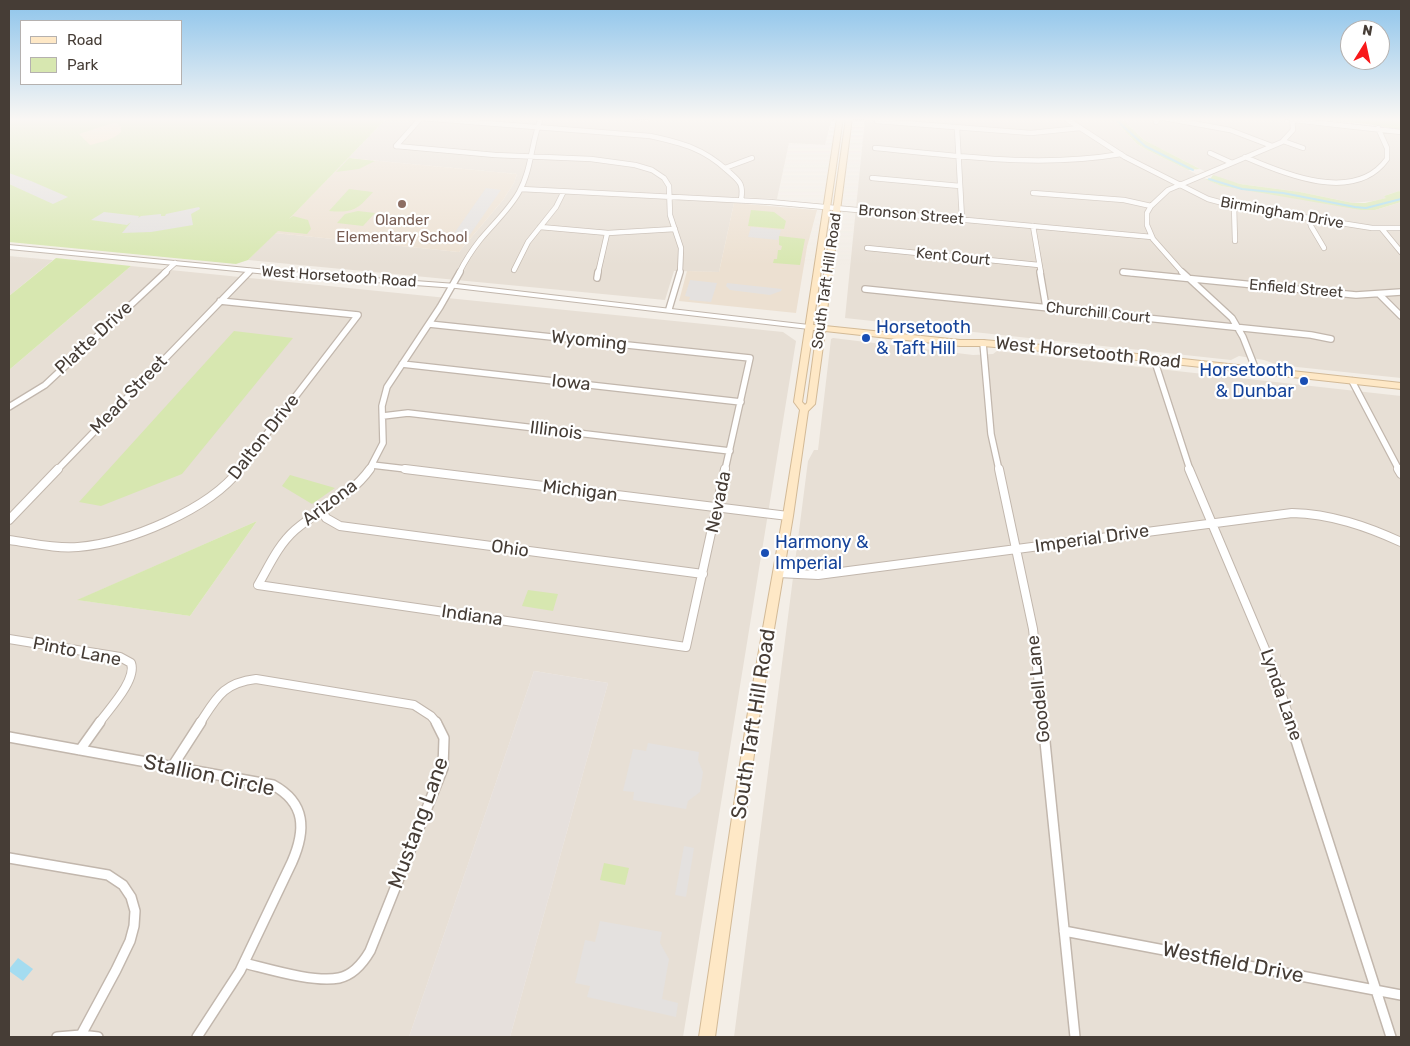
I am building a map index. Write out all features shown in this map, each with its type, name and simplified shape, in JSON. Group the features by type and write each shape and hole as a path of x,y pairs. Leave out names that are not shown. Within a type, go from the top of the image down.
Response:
{"main road":[{"name":"South Taft Hill Road","path":"804,410 798,402 833,167"},
{"name":"South Taft Hill Road","path":"707,1037 752,728 804,410 811,404 842,167"},
{"name":"West Horsetooth Road","path":"810,324 960,343 984,343 1154,359 1401,386"}],"street":[{"name":"Arizona","path":"258,584 284,541 302,525 352,490 372,465 382,448 384,440 384,394 453,286 468,256 483,234 509,207 521,190 528,167"},
{"path":"644,167 666,179 670,187 668,208 681,249 681,271 669,309"},
{"path":"728,167 725,168 740,182 742,189 741,200"},
{"path":"959,167 962,220"},
{"name":"Birmingham Drive","path":"1144,167 1208,199 1234,206 1382,229 1401,228"},
{"path":"1223,167 1168,190 1151,206 1147,213 1147,220 1152,237 1162,252 1224,310 1239,328 1256,370"},
{"path":"1268,167 1300,177 1336,182 1357,180 1376,173 1380,167"},
{"path":"872,178 960,186"},
{"name":"Bronson Street","path":"521,190 741,200 1152,237"},
{"path":"1033,192 1124,200 1151,206"},
{"path":"514,270 523,251 556,207 563,193"},
{"path":"1234,206 1235,241"},
{"path":"1308,218 1324,248"},
{"path":"1033,226 1046,307"},
{"path":"540,227 607,234 645,233 675,229"},
{"path":"1382,229 1401,252"},
{"path":"598,278 607,234"},
{"name":"West Horsetooth Road","path":"9,247 250,270 453,286 669,309 687,314 810,324"},
{"name":"Kent Court","path":"868,248 1039,265"},
{"name":"Platte Drive","path":"9,407 45,385 175,263"},
{"name":"Mead Street","path":"9,520 250,270"},
{"name":"Enfield Street","path":"1122,272 1356,295 1380,295 1401,292"},
{"name":"Churchill Court","path":"865,289 1311,335 1331,339"},
{"path":"1380,295 1401,316"},
{"name":"Dalton Drive","path":"9,540 64,547 78,547 110,542 130,536 214,495 235,476 358,315 220,301"},
{"name":"Wyoming","path":"429,324 750,358"},
{"name":"Goodell Lane","path":"984,343 991,434 1033,629 1075,1037"},
{"name":"Nevada","path":"686,647 750,358"},
{"name":"Lynda Lane","path":"1154,359 1179,443 1273,668 1391,1037"},
{"name":"Iowa","path":"402,364 740,402"},
{"path":"1352,381 1401,474"},
{"name":"Illinois","path":"383,416 408,413 730,451"},
{"name":"Michigan","path":"372,465 788,516"},
{"name":"Ohio","path":"323,512 326,518 340,526 703,574"},
{"name":"Imperial Drive","path":"778,573 818,575 1292,513 1310,513 1342,518 1401,542"},
{"name":"Indiana","path":"258,584 686,647"},
{"name":"Pinto Lane","path":"9,639 120,657 131,663 133,669 129,681 80,750"},
{"name":"Mustang Lane","path":"172,767 218,695 230,685 247,679 414,705 433,716 444,733 446,755 443,768 370,951 361,965 350,974 330,980 244,963"},
{"name":"Stallion Circle","path":"9,737 273,785 284,790 292,798 298,808 301,830 296,853 244,963 225,996 197,1037"},
{"path":"9,858 108,875 122,884 130,893 134,905 135,919 128,949 82,1035"},
{"name":"Westfield Drive","path":"1064,931 1401,995"},
{"path":"57,1037 82,1035 98,1037"}],"shaded area":[{"name":"Olander Elementary School","path":"339,167 441,167 517,174 514,183 503,200 459,252 275,233"},
{"path":"441,167 784,167 777,199 734,197 719,272 674,271 665,300 248,260 275,233 459,252 503,200 514,183 517,174"},
{"path":"860,167 1182,167 1221,186 1375,210 1401,202 1401,378 1278,365 1264,360 1239,356 1231,360 845,318"},
{"path":"1196,167 1401,167 1401,192 1384,196 1387,198 1353,203 1300,192 1222,180"},
{"path":"9,173 68,197 53,204 9,184"},
{"path":"486,188 501,190 469,236 453,235"},
{"path":"734,203 817,210 807,247 796,313 679,301 687,271 719,272"},
{"path":"199,207 200,209 191,214 193,225 151,232 122,233 131,222 127,225 91,220 104,212 139,216 138,218 161,214 161,216 165,216 166,214"},
{"path":"751,227 781,230 778,240 748,237"},
{"path":"9,256 53,260 9,296"},
{"path":"131,266 783,332 796,341 683,1037 510,1037 608,683 534,671 409,1037 9,1037 9,370","holes":["257,521 190,616 78,600"]},
{"path":"690,280 717,283 711,302 689,300 690,297 685,296"},
{"path":"727,283 782,289 770,295 730,290 726,286"},
{"path":"831,339 973,355 993,354 997,351 1401,396 1401,1037 734,1037 808,461 814,450 818,450"},
{"path":"534,671 608,683 510,1037 409,1037"},
{"path":"648,743 699,752 698,760 703,772 700,792 688,801 686,809 633,800 634,792 623,791 633,749 646,751"},
{"path":"684,846 694,848 686,897 675,895"},
{"path":"600,921 662,932 660,943 669,959 662,999 678,1003 676,1017 587,997 590,986 575,983 585,940 595,942"}],"green space":[{"path":"9,167 340,167 289,219 293,216 308,220 311,229 307,234 278,231 248,260 236,264 9,242"},
{"path":"341,167 363,167 359,169 336,172"},
{"path":"1181,167 1196,167 1200,169 1188,170"},
{"path":"1213,175 1240,184 1300,192 1353,203 1365,203 1386,198 1384,196 1399,191 1401,192 1401,202 1375,210 1361,210 1221,186 1205,179 1210,179"},
{"path":"349,189 373,192 363,203 354,209 349,211 329,211"},
{"path":"751,210 774,212 786,221 784,229 748,226"},
{"path":"358,211 375,213 363,226 337,223 345,214"},
{"path":"779,236 805,239 800,265 773,263 774,259 777,259 778,250 781,250 782,246 779,245"},
{"path":"56,258 131,266 9,370 9,296"},
{"path":"234,331 293,338 182,474 101,506 79,502"},
{"path":"290,475 335,488 312,504 282,486"},
{"path":"257,521 190,616 77,600"},
{"path":"528,590 558,594 553,611 522,606"},
{"path":"604,863 629,868 625,885 600,880"}],"water":[{"path":"18,958 33,969 23,981 9,971"}],"waterway":[{"path":"1187,167 1193,170"},
{"path":"1209,179 1242,189 1283,193 1355,207 1366,208 1401,199"}],"place":[{"name":"Olander Elementary School","path":"402,204"},
{"name":"Horsetooth & Taft Hill","path":"866,338"},
{"name":"Horsetooth & Dunbar","path":"1304,381"},
{"name":"Harmony & Imperial","path":"765,553"}]}
